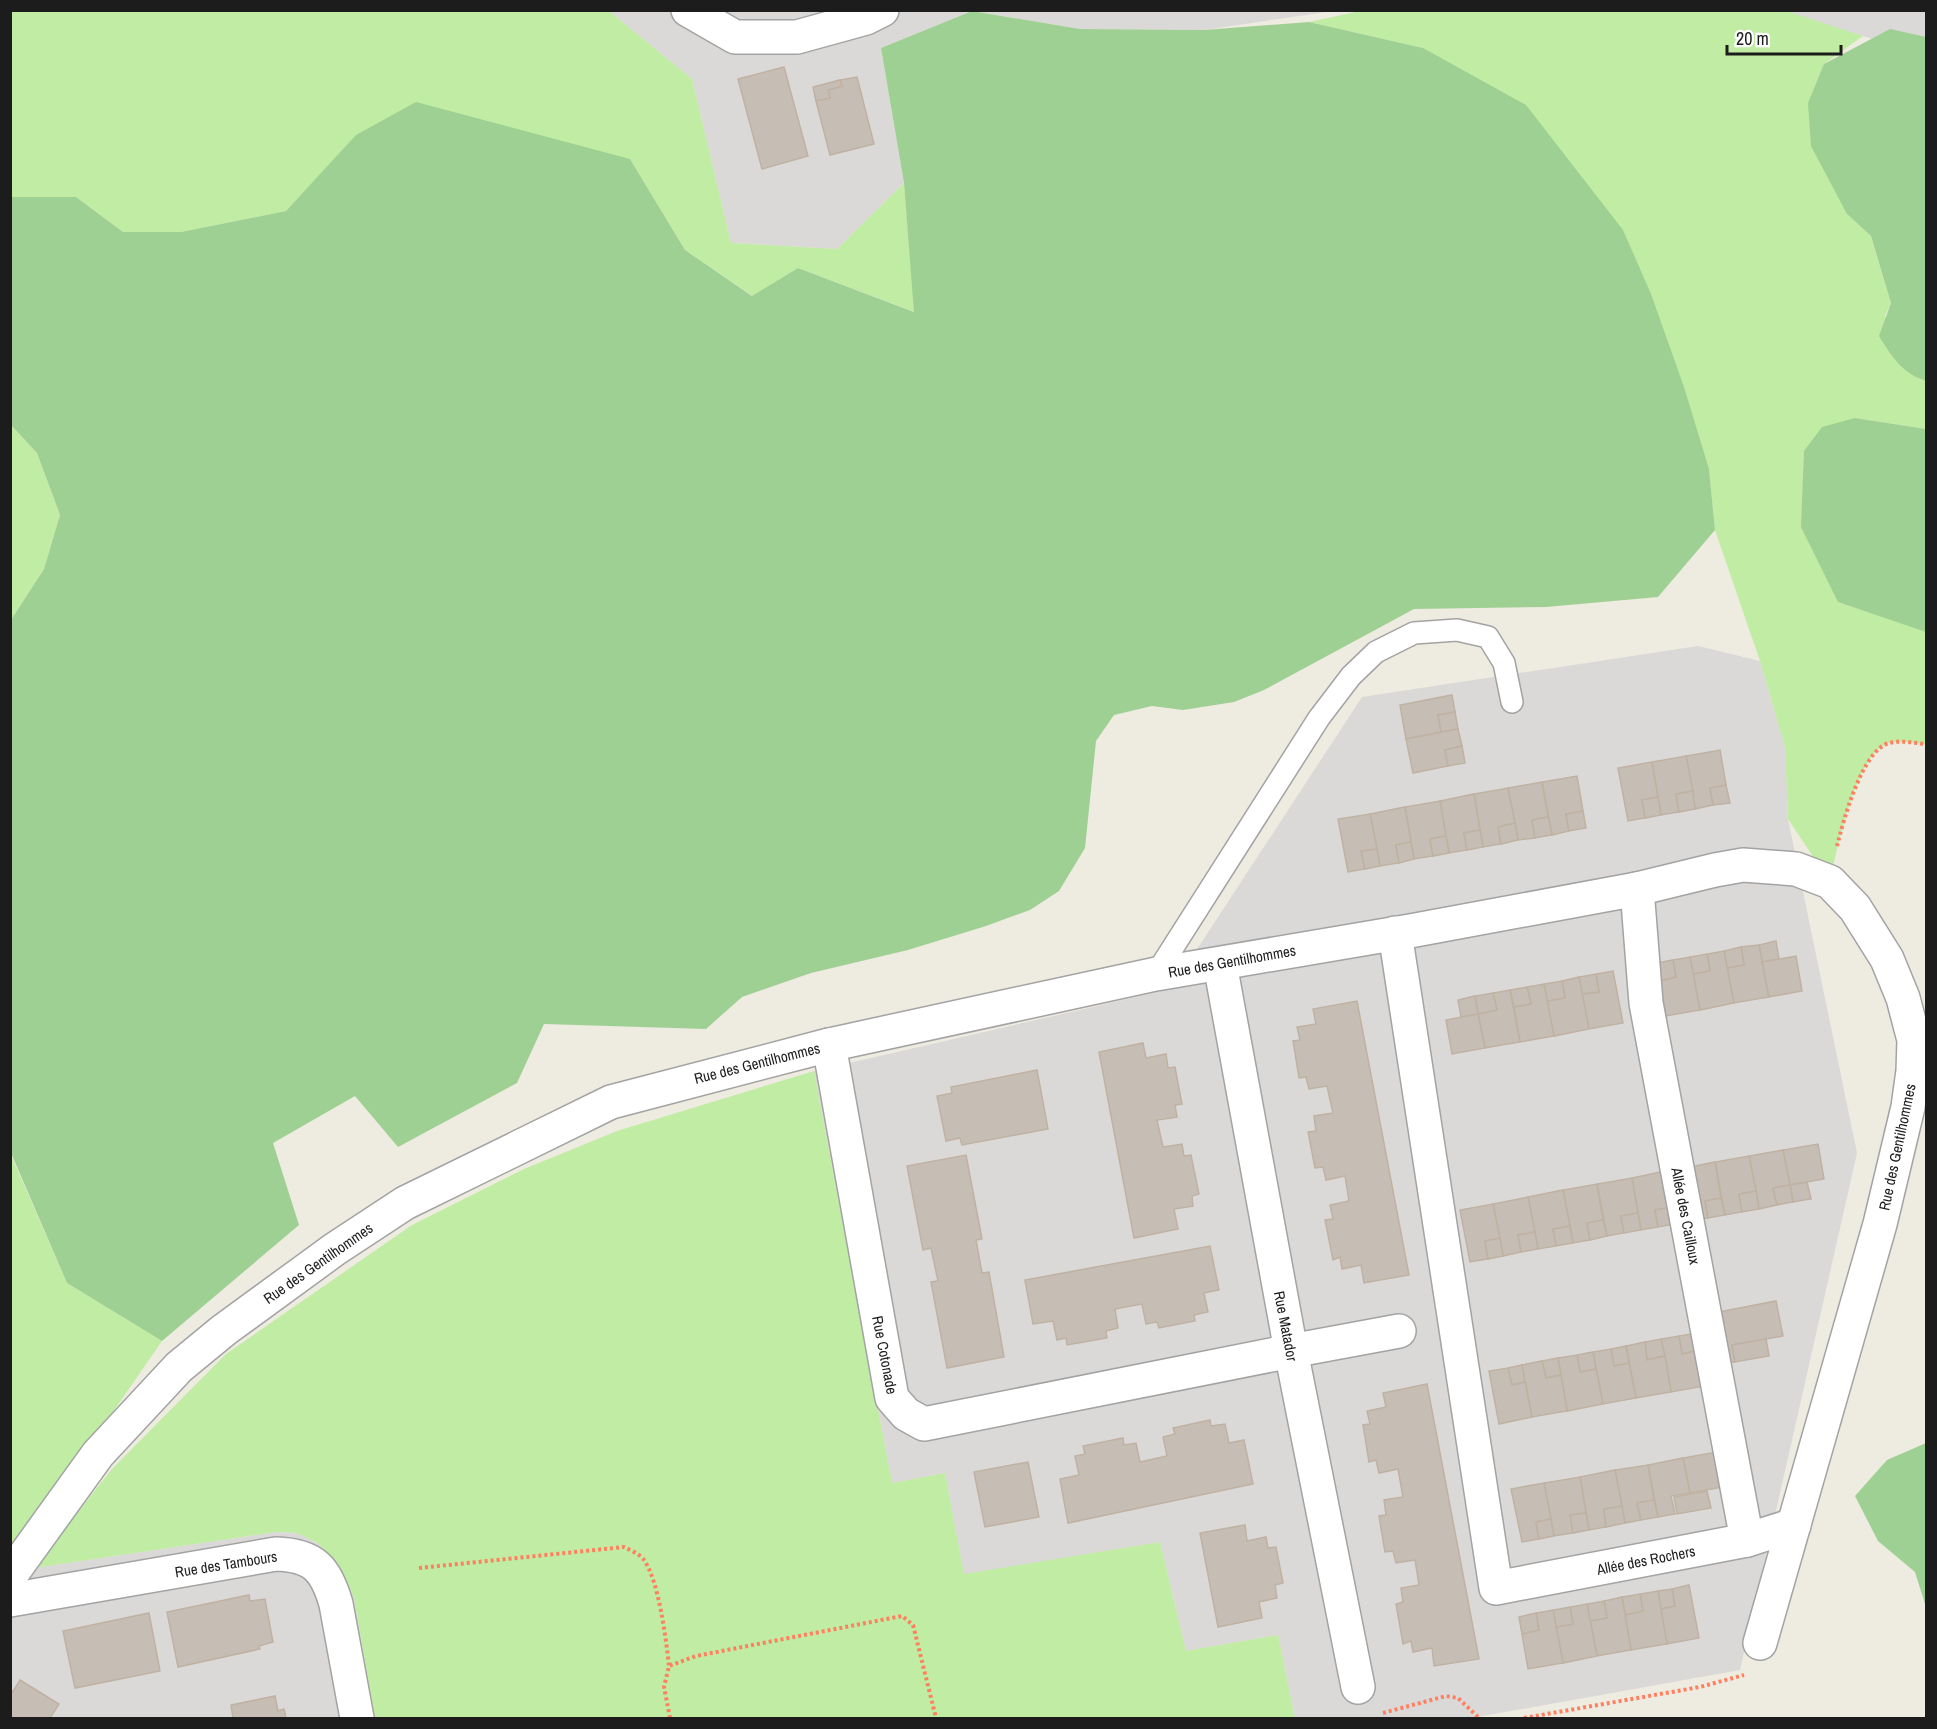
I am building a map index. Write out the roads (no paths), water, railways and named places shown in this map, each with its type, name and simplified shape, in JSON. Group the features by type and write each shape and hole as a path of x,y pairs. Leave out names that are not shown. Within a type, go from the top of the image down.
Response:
{"street":[{"path":"688,10 735,37 797,37 870,13"},
{"name":"Rue des Gentilhommes","path":"10,1576 98,1454 179,1367 224,1330 334,1249 405,1203 611,1102 829,1045 1156,974 1637,889 1743,865 1796,869 1830,882 1855,908 1887,959 1903,998 1914,1040 1908,1107 1880,1224 1760,1643"},
{"name":"Allée des Cailloux","path":"1637,889 1646,1003 1747,1540"},
{"name":"Allée des Rochers","path":"1395,933 1496,1588 1747,1540 1794,1525"},
{"name":"Rue Matador","path":"1220,963 1291,1351 1358,1687"},
{"name":"Rue Cotonade","path":"829,1045 892,1398 906,1414 924,1424 1399,1331"},
{"name":"Rue des Tambours","path":"10,1600 276,1554 305,1558 323,1572 331,1586 357,1719"}],"lane":[{"path":"1156,974 1318,718 1351,676 1376,652 1414,633 1457,630 1488,637 1504,663 1512,702"}]}
